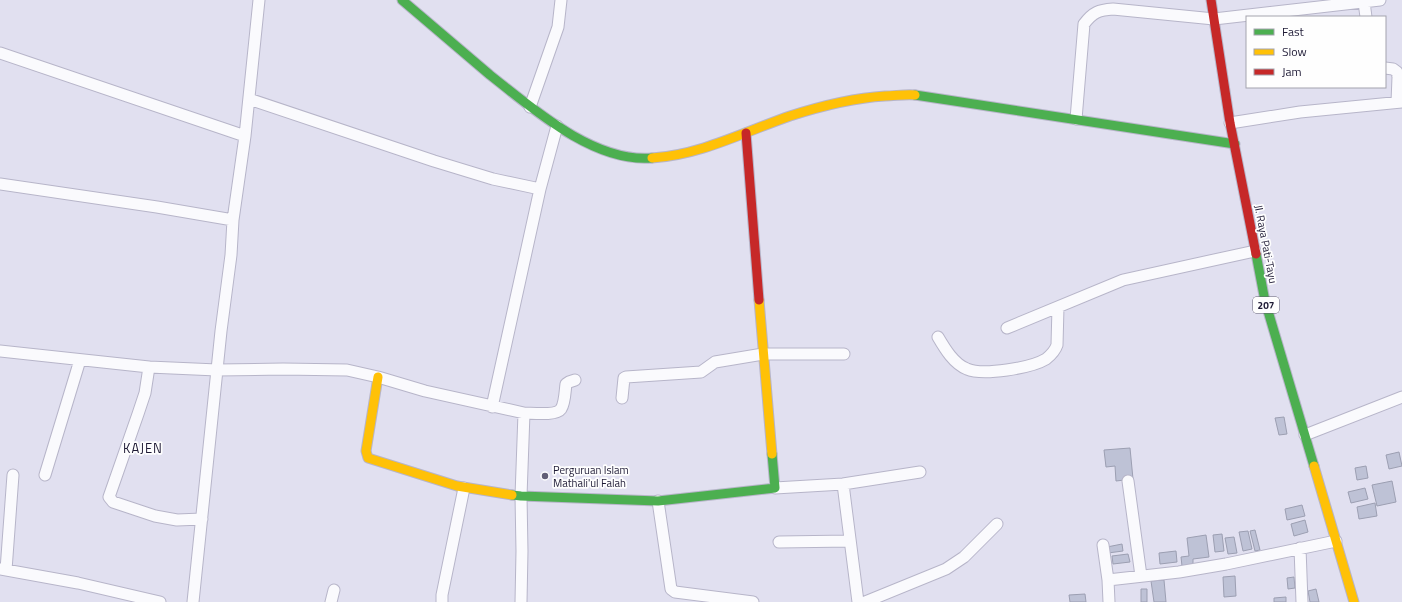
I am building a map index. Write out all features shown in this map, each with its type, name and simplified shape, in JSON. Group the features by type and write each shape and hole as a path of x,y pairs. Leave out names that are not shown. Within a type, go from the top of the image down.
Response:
{"street":[{"path":"193,602 221,331 260,0"},
{"path":"402,0 530,107 557,126 587,143 614,154 643,159 671,157 699,150 790,116 825,105 872,97 912,95 1235,144"},
{"path":"530,107 558,27 561,0"},
{"name":"Jl. Raya Pati-Tayu","path":"1211,0 1230,123 1265,301 1354,602"},
{"path":"1076,119 1084,24 1090,15 1102,10 1113,9 1214,19 1380,0"},
{"path":"1364,2 1366,16"},
{"path":"0,52 245,136"},
{"path":"1230,123 1300,112 1400,102 1397,72 1393,69 1386,68"},
{"path":"249,99 434,161 493,179 540,189"},
{"path":"492,407 540,189 557,126"},
{"path":"746,133 763,354 776,488"},
{"path":"0,184 234,220"},
{"path":"1007,328 1123,280 1255,251"},
{"path":"938,337 955,360 968,370 991,371 1024,367 1045,360 1056,349 1058,308"},
{"path":"0,351 149,367 217,370 347,370 378,377 425,392 524,413 551,413 558,411 562,407 566,384 575,380"},
{"path":"622,398 624,378 626,376 703,371 715,362 763,354 844,354"},
{"path":"45,475 80,360"},
{"path":"149,367 138,414 109,496 113,502 155,516 177,520 202,519"},
{"path":"378,377 366,452 368,458 464,488 521,496 658,501 776,488 843,484 920,472"},
{"path":"1305,436 1402,397"},
{"path":"521,602 521,496 524,413"},
{"path":"13,475 3,569 78,583 160,602"},
{"path":"1128,481 1142,576"},
{"path":"843,484 858,602"},
{"path":"442,602 442,595 464,488"},
{"path":"658,501 671,589 675,592 753,602"},
{"path":"865,602 946,569 964,557 997,524"},
{"path":"779,542 850,541"},
{"path":"1108,580 1179,572 1336,541"},
{"path":"1103,545 1108,580 1109,602"},
{"path":"1300,548 1302,602"},
{"path":"331,602 334,590"}],"building":[{"path":"1284,417 1287,434 1279,435 1275,418"},
{"path":"1130,448 1133,479 1116,481 1115,466 1106,467 1104,450"},
{"path":"1399,452 1402,466 1389,469 1386,455"},
{"path":"1366,466 1368,478 1357,480 1355,468"},
{"path":"1392,481 1396,502 1377,506 1372,485"},
{"path":"1365,488 1368,499 1351,503 1348,492"},
{"path":"1375,503 1377,516 1359,519 1357,507"},
{"path":"1302,505 1305,516 1287,520 1285,509"},
{"path":"1305,520 1308,532 1294,536 1291,524"},
{"path":"1255,530 1260,550 1255,551 1250,531"},
{"path":"1248,531 1252,549 1243,551 1239,532"},
{"path":"1222,534 1224,551 1215,552 1213,535"},
{"path":"1206,535 1209,557 1193,559 1193,564 1182,566 1181,557 1189,556 1187,538"},
{"path":"1234,537 1237,553 1228,554 1225,538"},
{"path":"1122,544 1123,551 1108,553 1107,547"},
{"path":"1176,551 1177,562 1160,564 1159,553"},
{"path":"1128,554 1130,562 1113,564 1112,556"},
{"path":"1235,576 1236,596 1224,597 1223,577"},
{"path":"1294,577 1295,588 1288,589 1287,578"},
{"path":"1164,580 1166,602 1154,602 1151,581"},
{"path":"1141,589 1147,589 1147,602 1141,602"},
{"path":"1316,589 1319,602 1310,602 1308,591"},
{"path":"1085,594 1086,602 1070,602 1069,595"},
{"path":"1286,597 1286,602 1274,602 1274,598"}],"traffic: fast":[{"path":"402,0 490,75 545,118 565,131 608,152 630,157 652,158"},
{"path":"915,95 1235,144"},
{"path":"1256,254 1265,301 1314,466"},
{"path":"512,495 658,501 775,488 772,454"}],"traffic: slow":[{"path":"652,158 670,156 705,148 790,116 825,106 873,97 915,95"},
{"path":"759,300 772,454"},
{"path":"378,377 366,451 368,458 457,486 512,495"},
{"path":"1314,466 1354,602"}],"traffic: jam":[{"path":"1211,0 1230,123 1256,254"},
{"path":"746,133 759,300"}],"place":[{"name":"Perguruan Islam Mathali'ul Falah","path":"545,476"}],"district":[{"name":"KAJEN","path":"143,448"}]}
